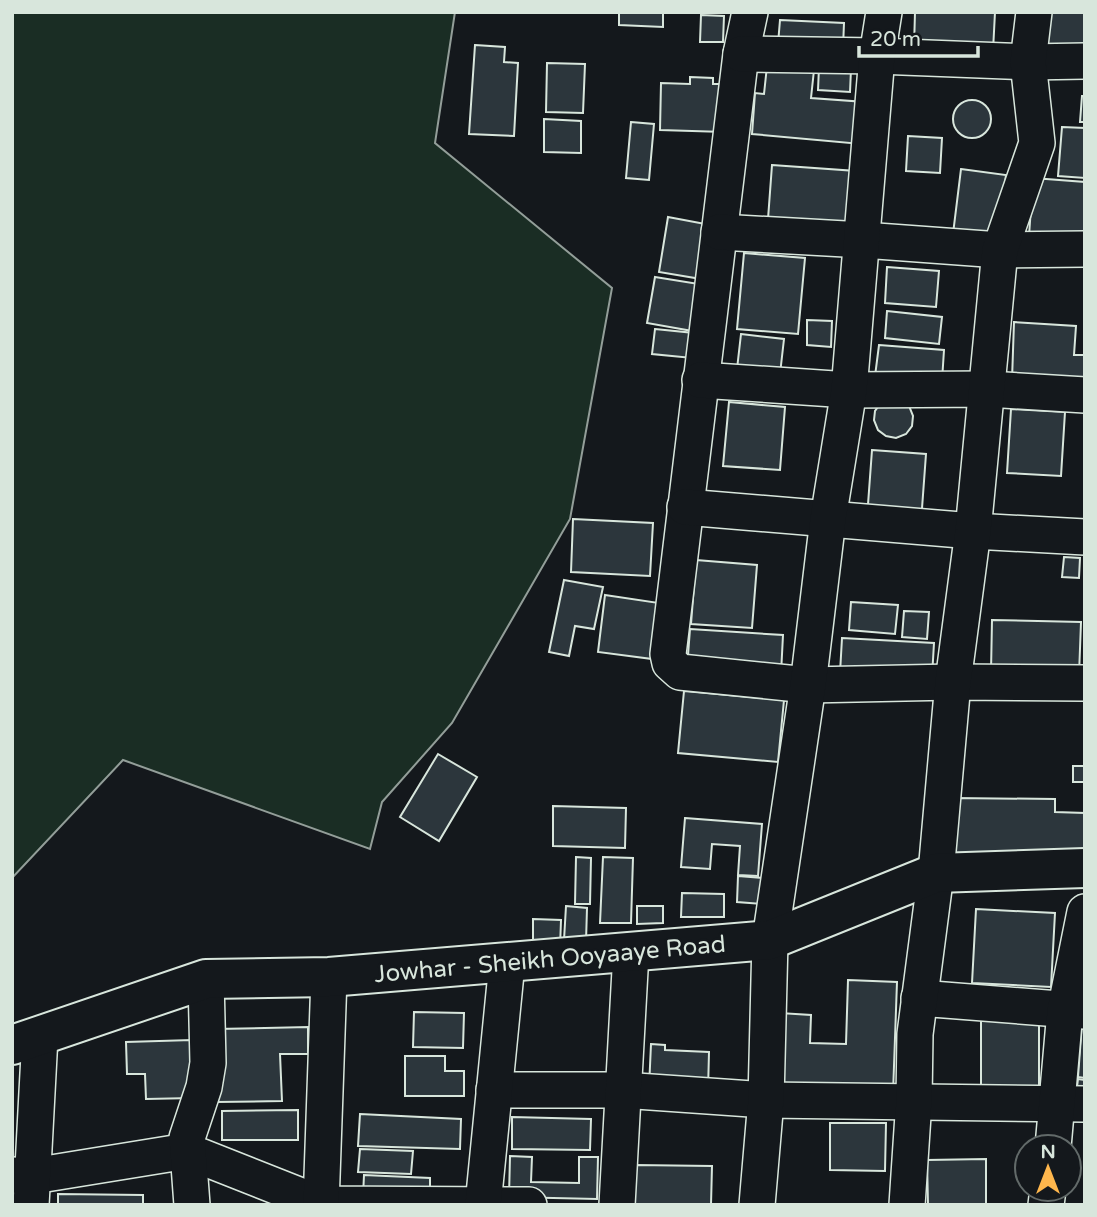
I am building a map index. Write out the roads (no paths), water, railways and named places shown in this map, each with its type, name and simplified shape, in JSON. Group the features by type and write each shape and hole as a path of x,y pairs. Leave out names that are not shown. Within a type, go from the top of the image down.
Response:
{"street":[{"path":"751,12 741,54 699,380 668,654 670,663 680,672 808,685 1085,683"},
{"path":"757,1205 766,1100 770,940 808,685 828,519 849,390 877,55 884,12"},
{"path":"907,1205 915,1034 936,873 953,682 973,531 1000,250 1037,143 1028,62 1034,12"},
{"path":"741,54 877,55 1028,62 1085,61"},
{"path":"719,232 1000,250 1085,250"},
{"path":"699,380 849,390 988,389 1085,395"},
{"path":"685,507 973,531 1085,537"},
{"name":"Jowhar - Sheikh Ooyaaye Road","path":"26,1040 206,979 329,977 770,940 936,873 1085,868"},
{"path":"1059,1133 1071,1104 1075,1011 1085,912"},
{"path":"617,1205 631,952"},
{"path":"483,1204 506,963"},
{"path":"321,1204 329,977"},
{"path":"191,1205 187,1138 204,1087 208,1063 206,979"},
{"path":"919,998 1075,1011"},
{"path":"26,1040 25,1186 187,1152 321,1204 529,1205"},
{"path":"494,1090 622,1090 766,1100 1071,1104"}]}
